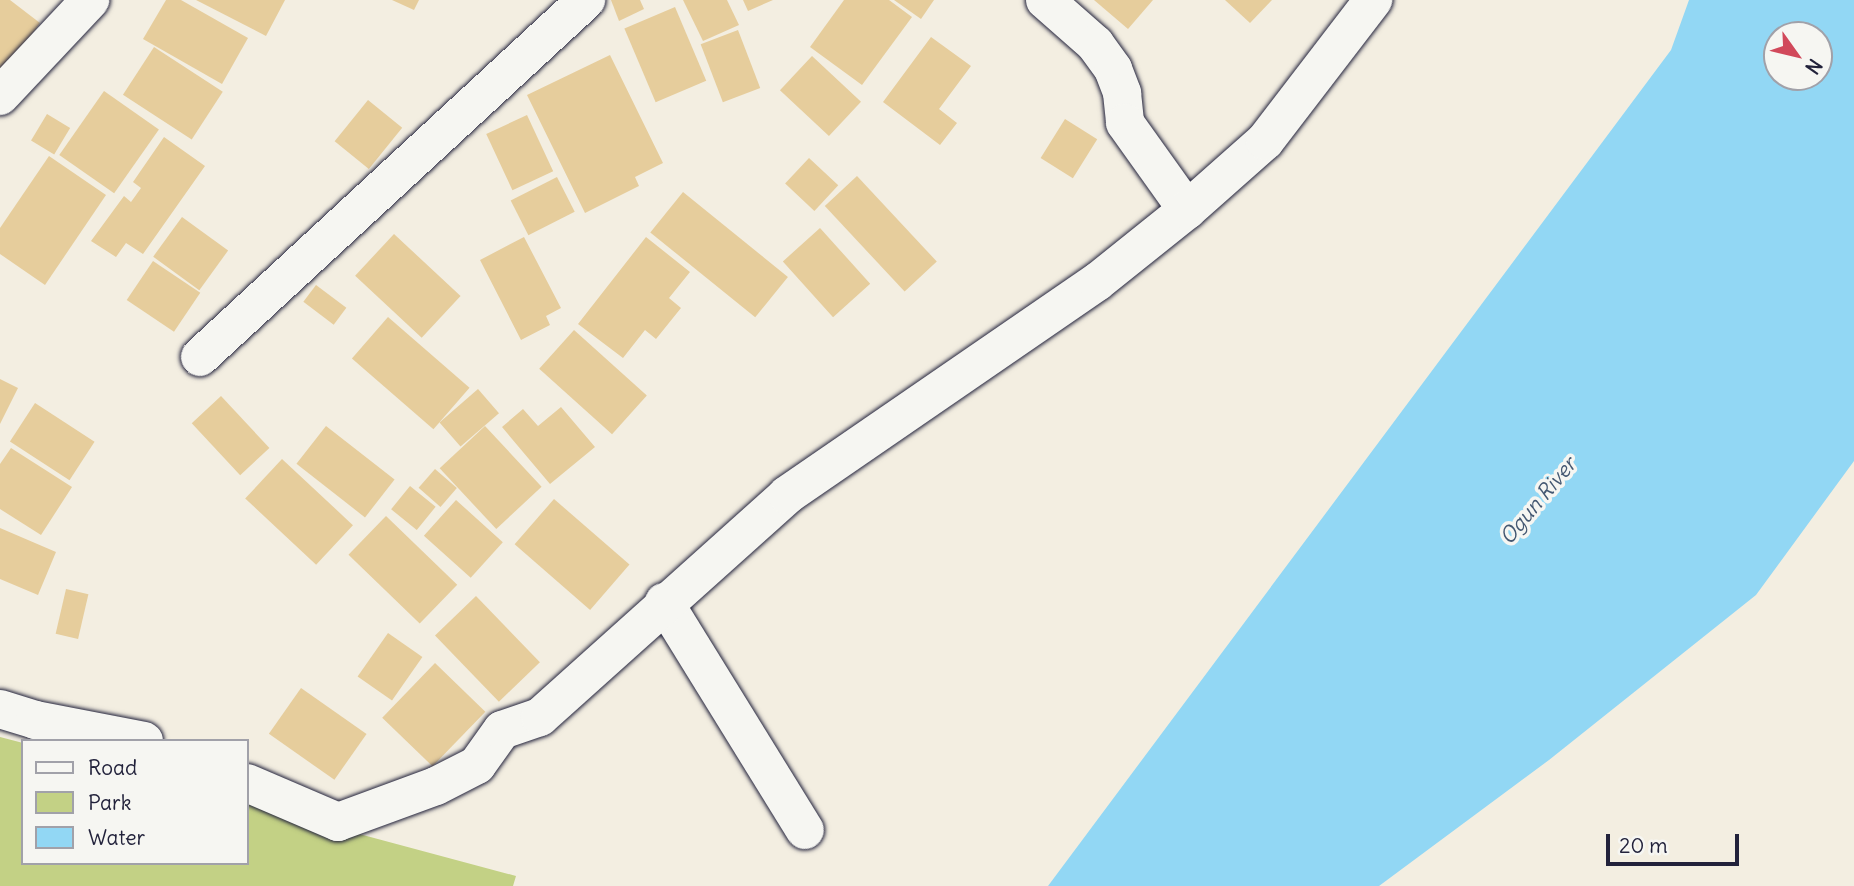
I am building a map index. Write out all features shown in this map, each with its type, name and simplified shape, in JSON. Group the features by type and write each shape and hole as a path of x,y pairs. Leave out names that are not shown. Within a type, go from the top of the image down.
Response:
{"street":[{"path":"0,96 90,0"},
{"path":"200,357 586,0"},
{"path":"1045,0 1095,44 1113,69 1122,93 1125,123 1187,210"},
{"path":"248,783 338,822 436,786 477,765 502,730 540,717 664,602 787,495 1097,282 1187,210 1265,141 1373,0"},
{"path":"664,602 805,830"},
{"path":"0,709 35,720 134,739"}],"green space":[{"path":"0,737 21,742 21,865 248,865 248,804 516,876 513,886 0,886"}],"water":[{"name":"Ogun River","path":"1689,0 1854,0 1854,461 1756,595 1549,760 1379,886 1048,886 1671,50"}],"building":[{"path":"0,0 10,0 40,23 3,74 0,72"},
{"path":"166,0 181,0 248,38 222,84 143,39"},
{"path":"196,0 285,0 266,36"},
{"path":"392,0 419,0 414,10"},
{"path":"611,0 640,0 644,9 619,21"},
{"path":"683,0 727,0 739,25 703,41"},
{"path":"743,0 773,0 748,11"},
{"path":"844,0 889,0 912,17 862,85 810,47"},
{"path":"894,0 934,0 921,19"},
{"path":"1094,0 1153,0 1128,29"},
{"path":"1225,0 1272,0 1250,23"},
{"path":"675,7 706,81 656,102 624,28"},
{"path":"738,30 760,88 723,102 701,44"},
{"path":"931,37 971,66 939,109 957,123 940,145 883,102"},
{"path":"154,47 223,92 192,139 123,95"},
{"path":"610,55 663,163 635,177 639,186 585,213 527,95"},
{"path":"812,56 861,102 829,136 780,90"},
{"path":"104,91 159,129 114,193 59,155"},
{"path":"368,100 402,128 369,169 335,141"},
{"path":"47,114 70,128 54,154 31,141"},
{"path":"527,115 553,171 512,190 486,134"},
{"path":"1065,119 1097,139 1073,178 1041,158"},
{"path":"164,137 205,166 143,254 126,243 116,257 91,241 124,196 131,202 141,188 133,182"},
{"path":"49,156 106,195 45,285 0,254 0,228"},
{"path":"809,158 838,185 814,211 785,184"},
{"path":"857,176 937,262 905,292 825,206"},
{"path":"557,177 575,212 528,235 511,201"},
{"path":"683,192 788,277 755,317 650,232"},
{"path":"182,217 228,251 199,290 153,257"},
{"path":"820,228 870,284 833,317 783,261"},
{"path":"394,234 461,296 422,338 355,276"},
{"path":"524,237 561,308 546,316 550,325 521,340 480,260"},
{"path":"646,237 690,272 669,298 681,308 656,339 645,330 623,358 578,324"},
{"path":"153,261 200,293 174,332 127,300"},
{"path":"316,285 346,308 334,325 303,302"},
{"path":"388,317 470,388 433,429 352,359"},
{"path":"574,330 647,396 612,434 539,369"},
{"path":"0,379 18,388 0,424"},
{"path":"478,389 499,413 461,447 440,422"},
{"path":"221,396 269,448 240,475 192,423"},
{"path":"35,403 95,442 69,480 10,442"},
{"path":"561,407 595,447 550,484 502,427 523,409 538,426"},
{"path":"326,426 395,480 365,517 296,464"},
{"path":"485,426 542,487 496,529 440,468"},
{"path":"11,448 72,487 41,535 0,509 0,464"},
{"path":"282,459 353,525 316,565 245,498"},
{"path":"435,469 457,488 440,507 419,488"},
{"path":"410,486 436,507 417,530 391,509"},
{"path":"554,499 629,565 590,610 515,544"},
{"path":"456,500 503,542 471,578 424,536"},
{"path":"386,516 457,585 420,624 348,555"},
{"path":"0,528 56,552 38,595 0,579"},
{"path":"66,589 88,594 78,639 56,634"},
{"path":"476,596 540,662 499,702 435,636"},
{"path":"388,633 422,657 392,701 358,676"},
{"path":"435,663 485,712 433,766 382,718"},
{"path":"301,688 367,734 334,780 269,734"}]}
